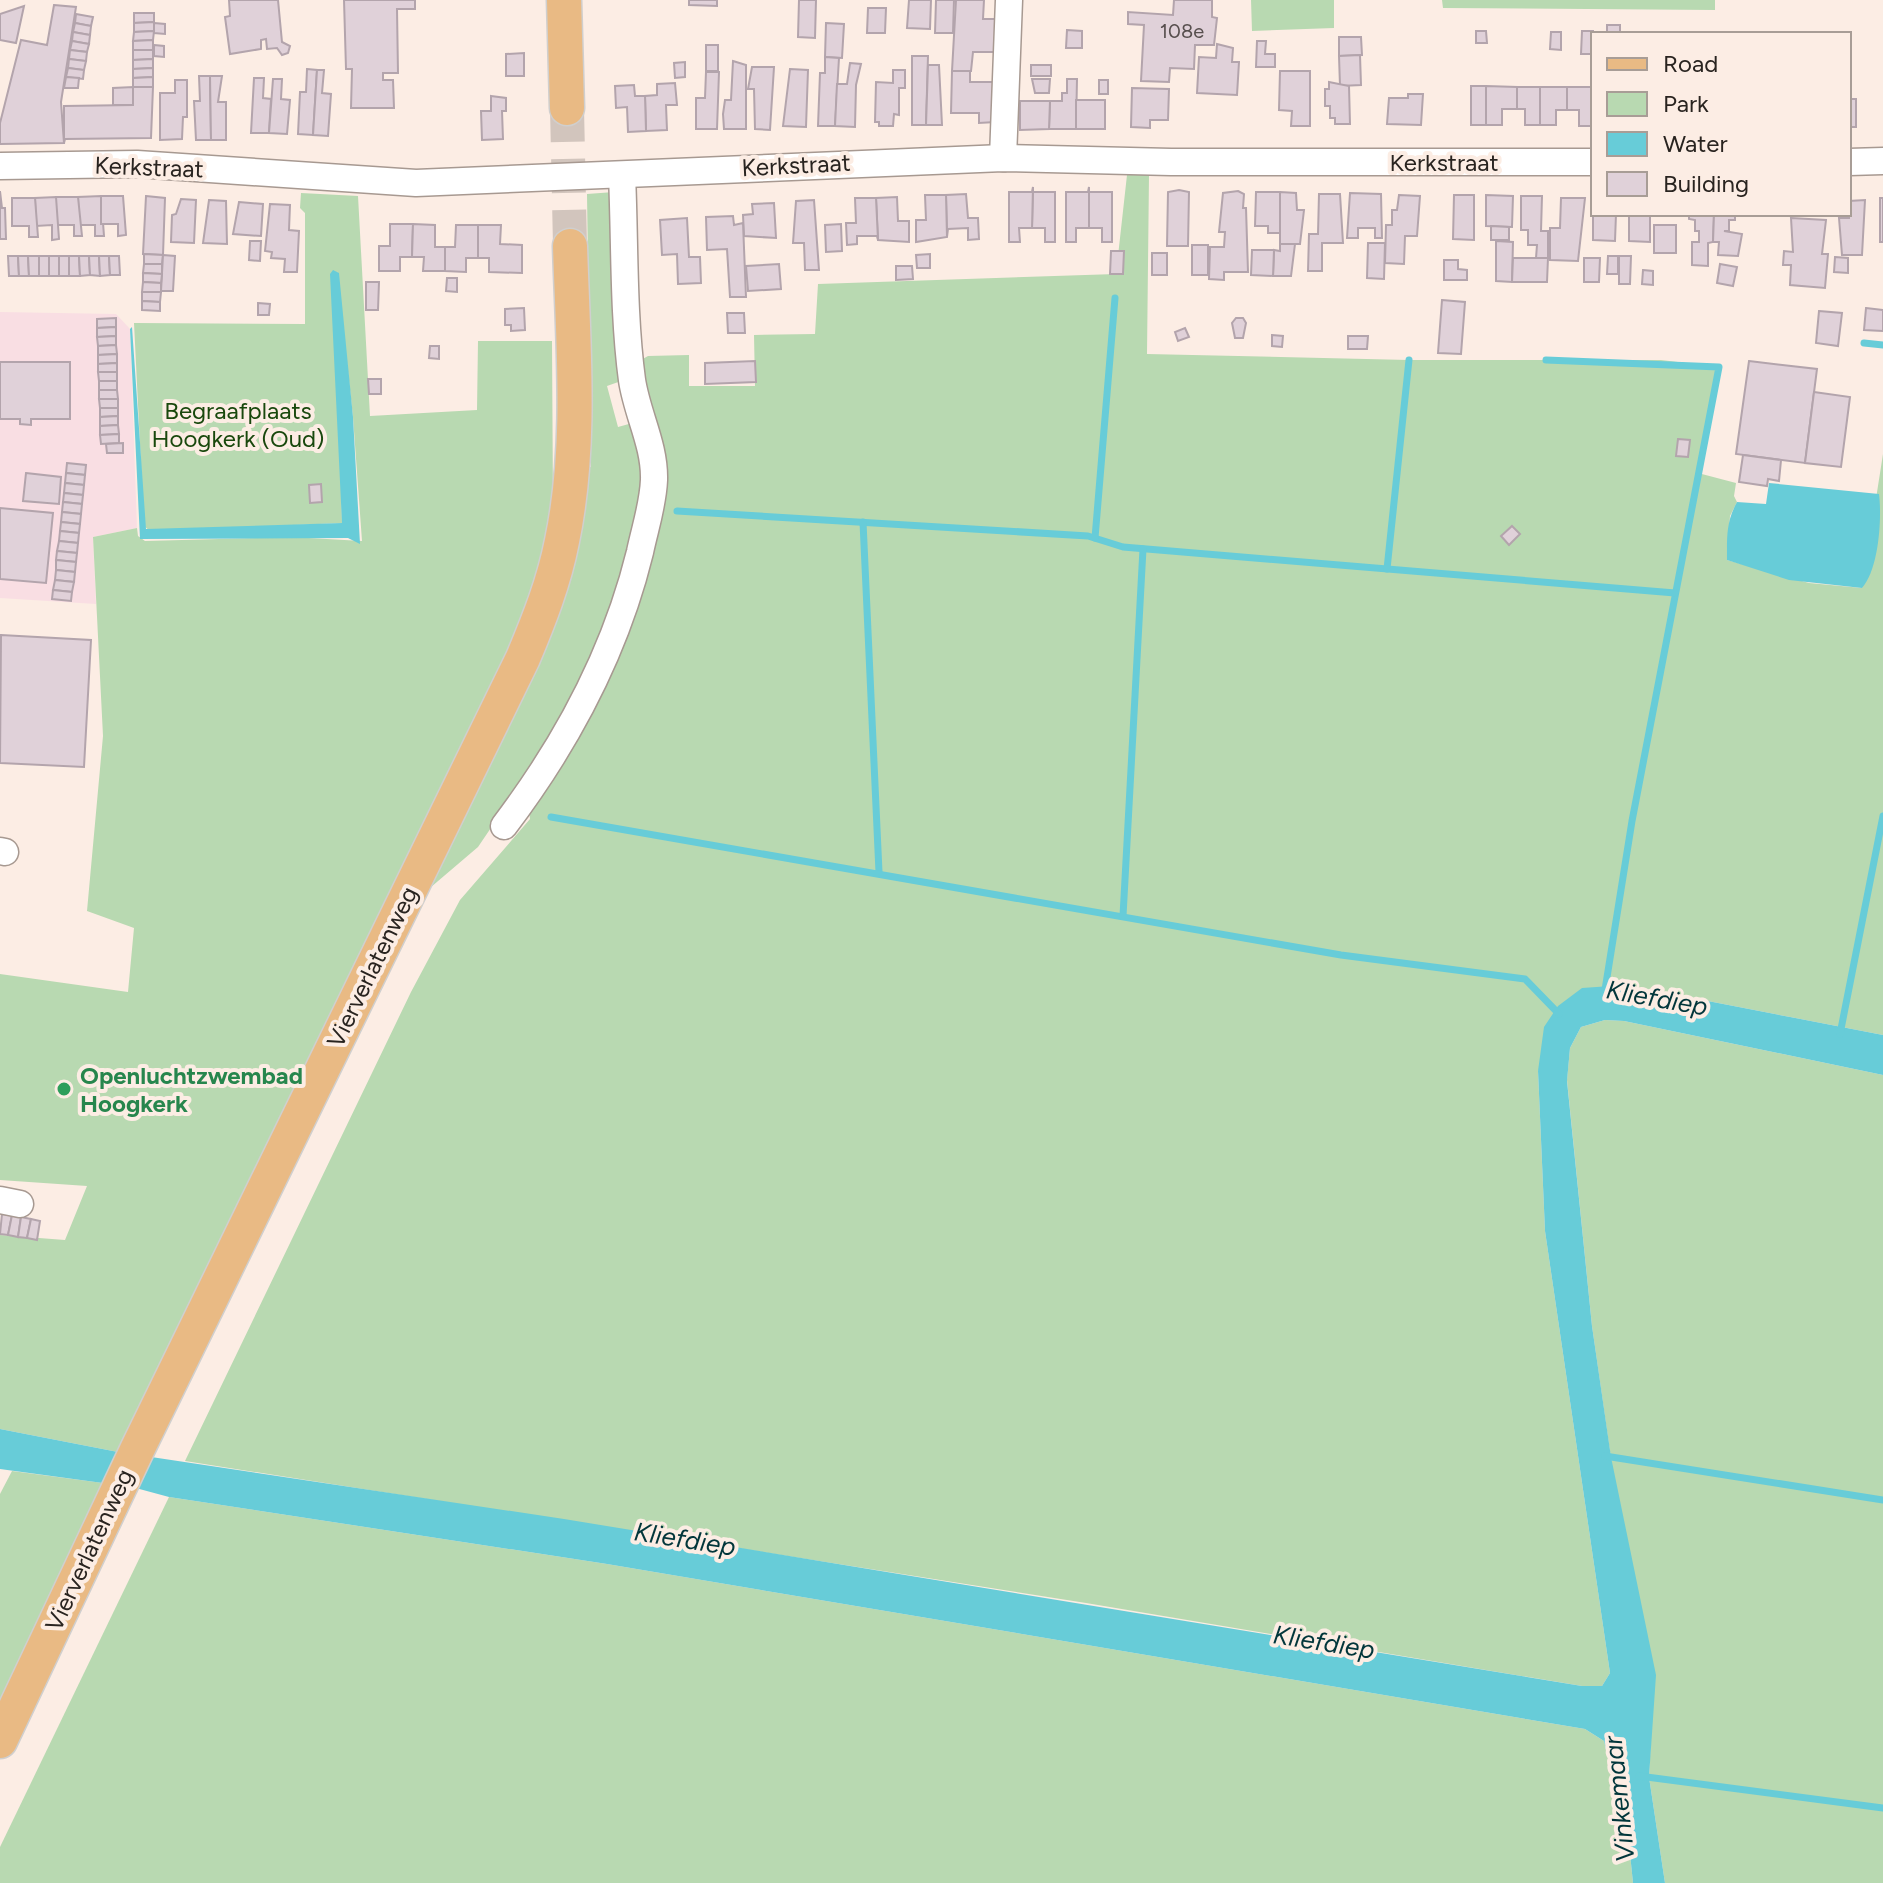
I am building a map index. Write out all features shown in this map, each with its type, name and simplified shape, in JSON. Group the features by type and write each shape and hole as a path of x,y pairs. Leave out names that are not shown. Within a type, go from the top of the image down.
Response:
{"main road":[{"path":"564,0 567,108"},
{"name":"Vierverlatenweg","path":"0,1741 117,1491 517,672 548,597 563,539 571,468 574,399 570,246"}],"street":[{"path":"1003,158 1009,0"},
{"name":"Kerkstraat","path":"0,166 137,164 416,183 849,162 1003,158 1171,162 1591,162"},
{"path":"1851,162 1883,161"},
{"path":"504,826 550,766 590,692 624,607 650,508 654,463 633,385 629,354 622,175"}],"shaded area":[{"path":"0,312 116,314 130,329 137,528 93,537 96,604 0,598"}],"green space":[{"path":"1251,0 1334,0 1334,28 1252,31"},
{"path":"1442,0 1715,0 1715,10 1443,8"},
{"path":"1127,175 1149,175 1147,354 1409,360 1661,360 1719,367 1698,473 1736,483 1734,496 1737,502 1730,516 1727,560 1809,583 1862,588 1883,454 1883,1035 1651,990 1611,986 1538,1071 1545,1231 1610,1673 1602,1686 1582,1686 1086,1603 185,1461 411,992 460,900 530,819 529,810 627,626 648,408 641,360 648,356 689,355 689,386 755,386 754,335 815,334 818,284 1116,274"},
{"path":"614,192 624,380 607,386 618,427 636,422 644,476 628,564 573,707 478,847 424,893 587,467 591,467 587,194"},
{"name":"Begraafplaats Hoogkerk (Oud)","path":"301,193 358,196 370,416 477,410 478,341 552,341 553,506 540,573 528,612 118,1452 0,1429 0,1235 65,1240 87,1186 0,1180 0,974 128,992 134,928 87,911 103,736 93,537 137,528 138,536 145,541 291,537 362,541 353,417 337,271 342,523 150,531 144,526 134,323 305,324 305,213 300,208"},
{"path":"1605,1020 1624,1021 1883,1075 1883,1883 1665,1883 1649,1777 1651,1737 1592,1326 1567,1080 1570,1048 1581,1027"},
{"path":"12,1471 103,1483 0,1703 0,1494"},
{"path":"169,1497 607,1564 1585,1729 1604,1741 1629,1844 1633,1883 0,1883 0,1847"}],"water":[{"path":"333,270 339,273 353,417 360,544 348,538 140,539 132,327 146,529 342,523 330,274"},
{"path":"1769,483 1879,494 1876,556 1862,588 1789,580 1727,560 1727,537 1733,509 1737,502 1766,504"},
{"path":"1611,986 1651,990 1883,1035 1883,1075 1624,1021 1605,1020 1581,1027 1570,1048 1567,1081 1592,1326 1611,1457 1656,1675 1649,1777 1665,1883 1633,1883 1629,1844 1604,1741 1585,1729 607,1564 169,1497 132,1487 0,1469 0,1429 118,1452 564,1519 1582,1686 1602,1686 1610,1673 1545,1231 1538,1071 1544,1027 1558,1006 1582,988"}],"building":[{"path":"229,0 278,0 282,42 290,46 288,53 282,55 277,48 267,49 266,39 261,40 261,49 230,54 225,17 230,16"},
{"path":"344,0 415,0 415,9 397,9 398,73 383,73 383,80 393,80 394,108 351,108 352,69 346,69"},
{"path":"689,0 717,0 717,6 689,5"},
{"path":"799,0 816,0 815,38 798,37"},
{"path":"909,0 931,0 930,29 907,28"},
{"path":"936,0 954,0 953,33 935,33"},
{"path":"956,0 984,0 983,19 998,19 996,52 973,52 971,71 952,71"},
{"path":"1174,0 1212,0 1212,17 1217,18 1214,45 1195,45 1194,69 1170,68 1169,82 1141,81 1144,25 1128,24 1128,12 1173,15"},
{"path":"54,5 76,7 61,102 64,143 0,144 0,123 21,40 47,45"},
{"path":"24,6 16,43 0,40 0,14"},
{"path":"868,8 886,8 885,33 867,33"},
{"path":"134,13 154,13 154,22 134,23"},
{"path":"76,14 93,17 91,26 75,23"},
{"path":"154,22 154,31 134,32 134,23"},
{"path":"75,23 91,26 90,35 73,32"},
{"path":"154,23 165,24 165,34 154,33"},
{"path":"826,23 844,24 842,58 825,57"},
{"path":"1607,25 1620,25 1620,32 1607,32"},
{"path":"1067,30 1082,31 1082,48 1066,48"},
{"path":"154,31 153,40 133,41 134,32"},
{"path":"1476,31 1486,31 1487,43 1476,43"},
{"path":"1582,31 1593,31 1591,54 1581,54"},
{"path":"73,32 90,35 89,44 72,41"},
{"path":"1551,32 1561,32 1561,50 1550,49"},
{"path":"1339,37 1361,37 1362,55 1339,56"},
{"path":"153,40 153,50 133,50 133,41"},
{"path":"72,41 89,44 87,52 70,50"},
{"path":"1257,41 1266,41 1265,54 1275,54 1275,67 1256,67"},
{"path":"1217,44 1233,48 1232,62 1239,62 1237,95 1197,93 1199,57 1216,58"},
{"path":"154,45 164,46 164,57 154,56"},
{"path":"706,45 718,45 718,71 706,71"},
{"path":"70,50 87,52 86,61 69,59"},
{"path":"133,50 153,50 153,59 133,60"},
{"path":"524,53 524,76 506,76 506,54"},
{"path":"1360,55 1361,85 1340,86 1339,56"},
{"path":"912,56 928,56 926,125 912,125"},
{"path":"825,57 839,58 835,126 818,126 820,73 825,73"},
{"path":"69,59 86,61 84,70 68,68"},
{"path":"153,59 153,68 133,69 133,60"},
{"path":"733,61 746,65 746,129 724,129 725,100 731,100"},
{"path":"685,62 685,77 675,78 674,63"},
{"path":"850,63 861,64 856,85 855,127 835,126 837,84 847,84"},
{"path":"928,65 939,65 942,125 926,125"},
{"path":"1031,65 1051,65 1051,76 1031,76"},
{"path":"752,67 774,67 770,130 755,129 754,89 748,89"},
{"path":"68,68 84,70 83,79 66,77"},
{"path":"153,68 153,77 133,78 133,69"},
{"path":"307,69 317,70 313,135 298,134 300,92 306,92"},
{"path":"790,69 808,70 806,127 783,126"},
{"path":"317,70 324,70 322,93 331,94 328,136 313,135"},
{"path":"893,70 905,70 905,88 899,88 899,115 894,114 893,126 879,126 879,122 875,122 876,82 893,83"},
{"path":"952,71 970,71 970,82 994,82 995,122 979,123 979,113 951,113"},
{"path":"1280,71 1310,71 1310,126 1291,126 1292,111 1279,110"},
{"path":"706,72 719,72 717,129 696,129 696,98 705,98"},
{"path":"199,76 210,76 211,140 196,140 194,101 200,101"},
{"path":"210,76 222,76 218,102 226,102 226,140 211,140"},
{"path":"66,77 79,78 78,88 64,88"},
{"path":"153,77 153,87 133,87 133,78"},
{"path":"254,78 264,78 263,98 271,99 269,133 251,133"},
{"path":"273,79 282,79 281,99 290,100 287,134 269,133"},
{"path":"1032,79 1050,79 1049,93 1035,93"},
{"path":"1067,79 1077,79 1076,129 1049,129 1050,101 1062,101 1062,93 1067,93"},
{"path":"175,80 187,80 187,117 183,117 182,139 160,140 160,93 175,93"},
{"path":"1099,80 1108,80 1108,94 1099,94"},
{"path":"1329,82 1349,86 1350,124 1335,124 1335,118 1330,118 1330,106 1325,106 1325,89 1329,89"},
{"path":"675,83 677,105 666,105 667,130 646,131 645,96 657,95 657,84"},
{"path":"634,85 635,96 645,96 646,131 628,132 627,107 616,108 615,86"},
{"path":"1471,86 1486,86 1486,125 1471,125"},
{"path":"1486,86 1517,87 1517,109 1502,109 1502,125 1486,125"},
{"path":"133,87 153,87 151,138 65,139 64,143 64,106 133,105"},
{"path":"133,87 133,105 113,105 113,88"},
{"path":"1517,87 1540,87 1540,125 1525,125 1525,109 1517,109"},
{"path":"1540,87 1567,87 1567,110 1556,110 1556,125 1540,125"},
{"path":"1567,87 1591,87 1591,126 1579,126 1579,110 1567,110"},
{"path":"1132,88 1169,89 1168,120 1150,120 1150,128 1131,127"},
{"path":"1408,94 1423,94 1421,125 1387,124 1389,98 1408,98"},
{"path":"491,96 506,98 506,111 502,111 503,139 482,140 481,111 491,111"},
{"path":"1851,99 1856,99 1856,127 1851,127"},
{"path":"1076,100 1105,100 1105,129 1076,129"},
{"path":"1020,101 1050,101 1049,129 1020,130"},
{"path":"1033,187 1033,192 1055,192 1055,242 1045,242 1045,228 1032,228"},
{"path":"1033,187 1032,228 1019,228 1020,242 1009,242 1009,192 1032,192"},
{"path":"1089,187 1089,228 1076,228 1076,242 1066,242 1066,192 1088,192"},
{"path":"0,191 2,208 5,208 6,239 0,239"},
{"path":"1238,191 1244,194 1243,208 1246,208 1248,272 1224,272 1224,280 1209,279 1210,247 1224,247 1225,232 1219,232 1223,193"},
{"path":"1089,192 1112,192 1112,242 1102,242 1102,228 1089,228"},
{"path":"1168,192 1189,192 1188,246 1167,246"},
{"path":"1256,192 1280,192 1281,233 1268,233 1268,226 1255,226"},
{"path":"1280,192 1296,193 1297,210 1304,210 1300,244 1280,244"},
{"path":"1350,193 1381,194 1382,238 1375,238 1375,228 1358,228 1358,238 1347,238"},
{"path":"966,194 968,218 978,218 979,239 968,240 968,228 948,229 947,237 946,195"},
{"path":"1319,194 1340,194 1343,243 1322,243 1322,271 1308,271 1309,234 1318,234"},
{"path":"925,195 946,195 947,237 916,242 916,220 926,220"},
{"path":"1399,195 1420,196 1417,236 1405,236 1404,264 1385,263 1386,225 1392,225 1392,210 1397,210"},
{"path":"1454,195 1474,195 1474,240 1453,239"},
{"path":"1486,195 1513,196 1512,227 1486,226"},
{"path":"101,196 104,236 95,236 95,225 79,225 78,197"},
{"path":"101,196 123,196 126,235 118,236 118,224 101,224"},
{"path":"146,196 165,198 163,255 143,254"},
{"path":"1521,196 1542,196 1541,231 1548,231 1548,258 1536,258 1537,245 1528,245 1528,230 1521,230"},
{"path":"56,197 78,197 82,236 74,236 74,225 56,225"},
{"path":"56,197 59,239 52,240 52,225 36,226 35,198"},
{"path":"897,197 898,221 909,221 909,242 878,240 876,198"},
{"path":"12,198 35,198 38,237 29,237 29,226 12,226"},
{"path":"855,198 876,198 878,240 877,236 857,236 857,244 847,245 846,223 856,223"},
{"path":"1561,198 1585,198 1578,261 1550,260 1550,228 1560,228"},
{"path":"1880,198 1883,198 1883,242 1880,242"},
{"path":"181,199 196,200 194,243 171,242 172,215 176,214"},
{"path":"209,200 226,201 227,244 203,243"},
{"path":"814,200 819,270 805,270 804,243 793,243 796,201"},
{"path":"1865,200 1862,255 1842,255 1839,218 1851,216 1851,201"},
{"path":"239,202 263,204 261,236 233,234"},
{"path":"774,203 776,238 744,236 743,215 753,214 752,204"},
{"path":"270,204 290,205 289,230 299,231 297,272 284,272 285,259 271,258 272,252 265,251"},
{"path":"733,216 734,225 743,223 746,297 730,297 727,249 707,250 706,217"},
{"path":"1593,216 1616,216 1615,241 1593,240"},
{"path":"1629,216 1650,216 1650,242 1629,241"},
{"path":"1689,216 1714,216 1713,242 1708,243 1708,266 1692,265 1692,242 1699,242 1699,231 1695,231 1695,220 1689,219"},
{"path":"1714,216 1735,216 1735,220 1729,220 1729,231 1724,231 1742,234 1738,256 1718,255 1719,242 1713,242"},
{"path":"687,218 689,257 700,257 701,283 678,284 677,254 662,255 660,220"},
{"path":"1791,218 1826,220 1822,254 1828,254 1825,288 1790,285 1791,265 1783,265 1784,251 1793,252"},
{"path":"390,224 413,224 412,257 400,257 400,271 379,271 379,246 390,246"},
{"path":"413,224 435,225 435,247 445,247 445,271 423,271 424,257 412,257"},
{"path":"841,224 842,251 826,252 825,225"},
{"path":"456,225 478,225 478,258 466,258 466,272 445,271 445,247 455,247"},
{"path":"478,225 501,225 500,244 522,245 522,273 489,272 489,258 478,258"},
{"path":"1654,225 1676,225 1676,253 1654,253"},
{"path":"1491,226 1509,227 1509,240 1491,240"},
{"path":"250,241 261,241 260,261 249,260"},
{"path":"1496,241 1513,242 1512,282 1496,281"},
{"path":"1368,243 1385,243 1384,279 1367,278"},
{"path":"1280,244 1295,244 1291,276 1273,276 1274,250 1280,251"},
{"path":"1192,245 1208,245 1208,275 1192,275"},
{"path":"1252,250 1274,250 1273,276 1251,275"},
{"path":"1111,251 1124,251 1123,274 1110,274"},
{"path":"1152,253 1167,253 1167,275 1152,275"},
{"path":"144,254 163,255 162,264 144,264"},
{"path":"930,254 930,268 917,268 916,255"},
{"path":"163,255 175,256 173,291 161,291"},
{"path":"8,256 18,256 19,276 9,276"},
{"path":"18,256 28,256 29,276 19,276"},
{"path":"28,256 39,256 39,276 29,276"},
{"path":"39,256 49,256 49,276 39,276"},
{"path":"49,256 59,256 59,276 49,276"},
{"path":"59,256 69,256 69,276 59,276"},
{"path":"69,256 79,256 80,276 69,276"},
{"path":"79,256 89,256 90,275 80,276"},
{"path":"89,256 99,256 100,276 90,275"},
{"path":"99,256 109,256 110,275 100,276"},
{"path":"109,256 119,256 120,275 110,275"},
{"path":"1608,256 1618,256 1618,274 1607,274"},
{"path":"1619,256 1631,256 1630,284 1619,284"},
{"path":"1835,257 1848,258 1848,273 1834,272"},
{"path":"1513,258 1548,258 1547,282 1512,282"},
{"path":"1584,258 1600,258 1599,282 1584,282"},
{"path":"1444,260 1458,260 1458,269 1467,270 1467,280 1444,280"},
{"path":"144,264 162,264 162,274 143,273"},
{"path":"779,264 781,289 748,291 746,266"},
{"path":"1720,264 1737,267 1733,286 1717,283"},
{"path":"896,266 912,266 913,279 896,280"},
{"path":"1643,270 1653,271 1653,285 1642,284"},
{"path":"143,273 162,274 161,283 143,282"},
{"path":"447,278 457,278 457,292 446,291"},
{"path":"143,282 161,283 161,292 142,292"},
{"path":"366,282 379,282 378,310 366,310"},
{"path":"142,292 161,292 160,302 142,301"},
{"path":"1442,300 1465,302 1461,354 1438,353"},
{"path":"142,301 160,302 160,311 142,310"},
{"path":"258,303 270,304 269,315 258,315"},
{"path":"524,308 525,330 511,331 511,325 505,325 505,309"},
{"path":"1866,308 1883,310 1883,331 1864,330"},
{"path":"1819,311 1842,313 1838,346 1816,343"},
{"path":"727,313 744,313 745,333 728,333"},
{"path":"116,318 116,327 97,328 97,319"},
{"path":"1236,318 1243,318 1246,323 1243,338 1235,338 1232,323"},
{"path":"116,327 116,336 97,337 97,328"},
{"path":"1185,328 1189,337 1178,341 1175,332"},
{"path":"1272,335 1283,336 1282,347 1272,346"},
{"path":"116,336 116,345 98,346 97,337"},
{"path":"1348,336 1368,336 1367,349 1348,349"},
{"path":"116,345 117,354 98,355 98,346"},
{"path":"430,346 439,346 439,359 429,358"},
{"path":"117,354 117,363 98,364 98,355"},
{"path":"755,361 756,382 705,384 705,363"},
{"path":"1749,361 1817,369 1805,463 1736,454"},
{"path":"0,362 70,362 70,419 31,419 31,425 20,424 20,419 0,419"},
{"path":"117,363 117,372 98,372 98,364"},
{"path":"98,372 117,372 117,381 99,381"},
{"path":"368,379 381,379 381,394 369,394"},
{"path":"99,381 117,381 117,390 99,390"},
{"path":"99,390 117,390 118,399 99,399"},
{"path":"1814,392 1850,397 1841,467 1805,463"},
{"path":"99,399 118,399 118,408 100,408"},
{"path":"100,408 118,408 118,416 100,417"},
{"path":"118,416 118,425 100,426 100,417"},
{"path":"118,425 119,434 100,435 100,426"},
{"path":"119,434 119,443 101,444 100,435"},
{"path":"1678,439 1690,440 1688,457 1676,456"},
{"path":"123,443 123,453 107,453 106,444"},
{"path":"1743,455 1781,460 1779,481 1768,479 1767,486 1739,482"},
{"path":"67,463 86,465 85,475 66,473"},
{"path":"26,473 61,477 59,504 23,501"},
{"path":"66,473 85,475 84,485 65,483"},
{"path":"65,483 84,485 83,495 64,493"},
{"path":"321,484 322,502 310,503 309,485"},
{"path":"64,493 83,495 82,504 63,502"},
{"path":"63,502 82,504 81,514 62,512"},
{"path":"0,508 53,513 46,583 0,579"},
{"path":"62,512 81,514 80,524 61,522"},
{"path":"61,522 80,524 79,533 60,531"},
{"path":"1512,526 1520,534 1509,545 1501,536"},
{"path":"60,531 79,533 78,543 59,541"},
{"path":"59,541 78,543 77,553 57,551"},
{"path":"57,551 77,553 76,562 56,560"},
{"path":"56,560 76,562 75,572 56,570"},
{"path":"56,570 75,572 74,582 55,580"},
{"path":"55,580 74,582 72,592 53,590"},
{"path":"53,590 72,592 71,601 52,599"},
{"path":"1,635 91,640 84,767 0,763"},
{"path":"2,1214 12,1215 8,1235 0,1234"},
{"path":"12,1215 21,1217 18,1237 8,1235"},
{"path":"21,1217 31,1219 27,1238 18,1237"},
{"path":"31,1219 40,1221 37,1240 27,1238"}],"waterway":[{"path":"1095,538 1115,298"},
{"path":"1864,343 1883,345"},
{"path":"1387,569 1409,360"},
{"name":"Kliefdiep","path":"1546,360 1719,367 1632,821 1604,996"},
{"path":"677,511 1088,536 1123,547 1675,593"},
{"path":"863,522 879,872"},
{"path":"1123,916 1143,549"},
{"path":"1840,1034 1883,816"},
{"path":"551,817 1341,955 1525,979 1559,1014"},
{"path":"1605,1456 1883,1500"},
{"name":"Vinkemaar","path":"1639,1776 1883,1808"}],"tunnel":[{"path":"567,108 570,246"}],"place":[{"name":"Openluchtzwembad Hoogkerk","path":"64,1089"}]}
